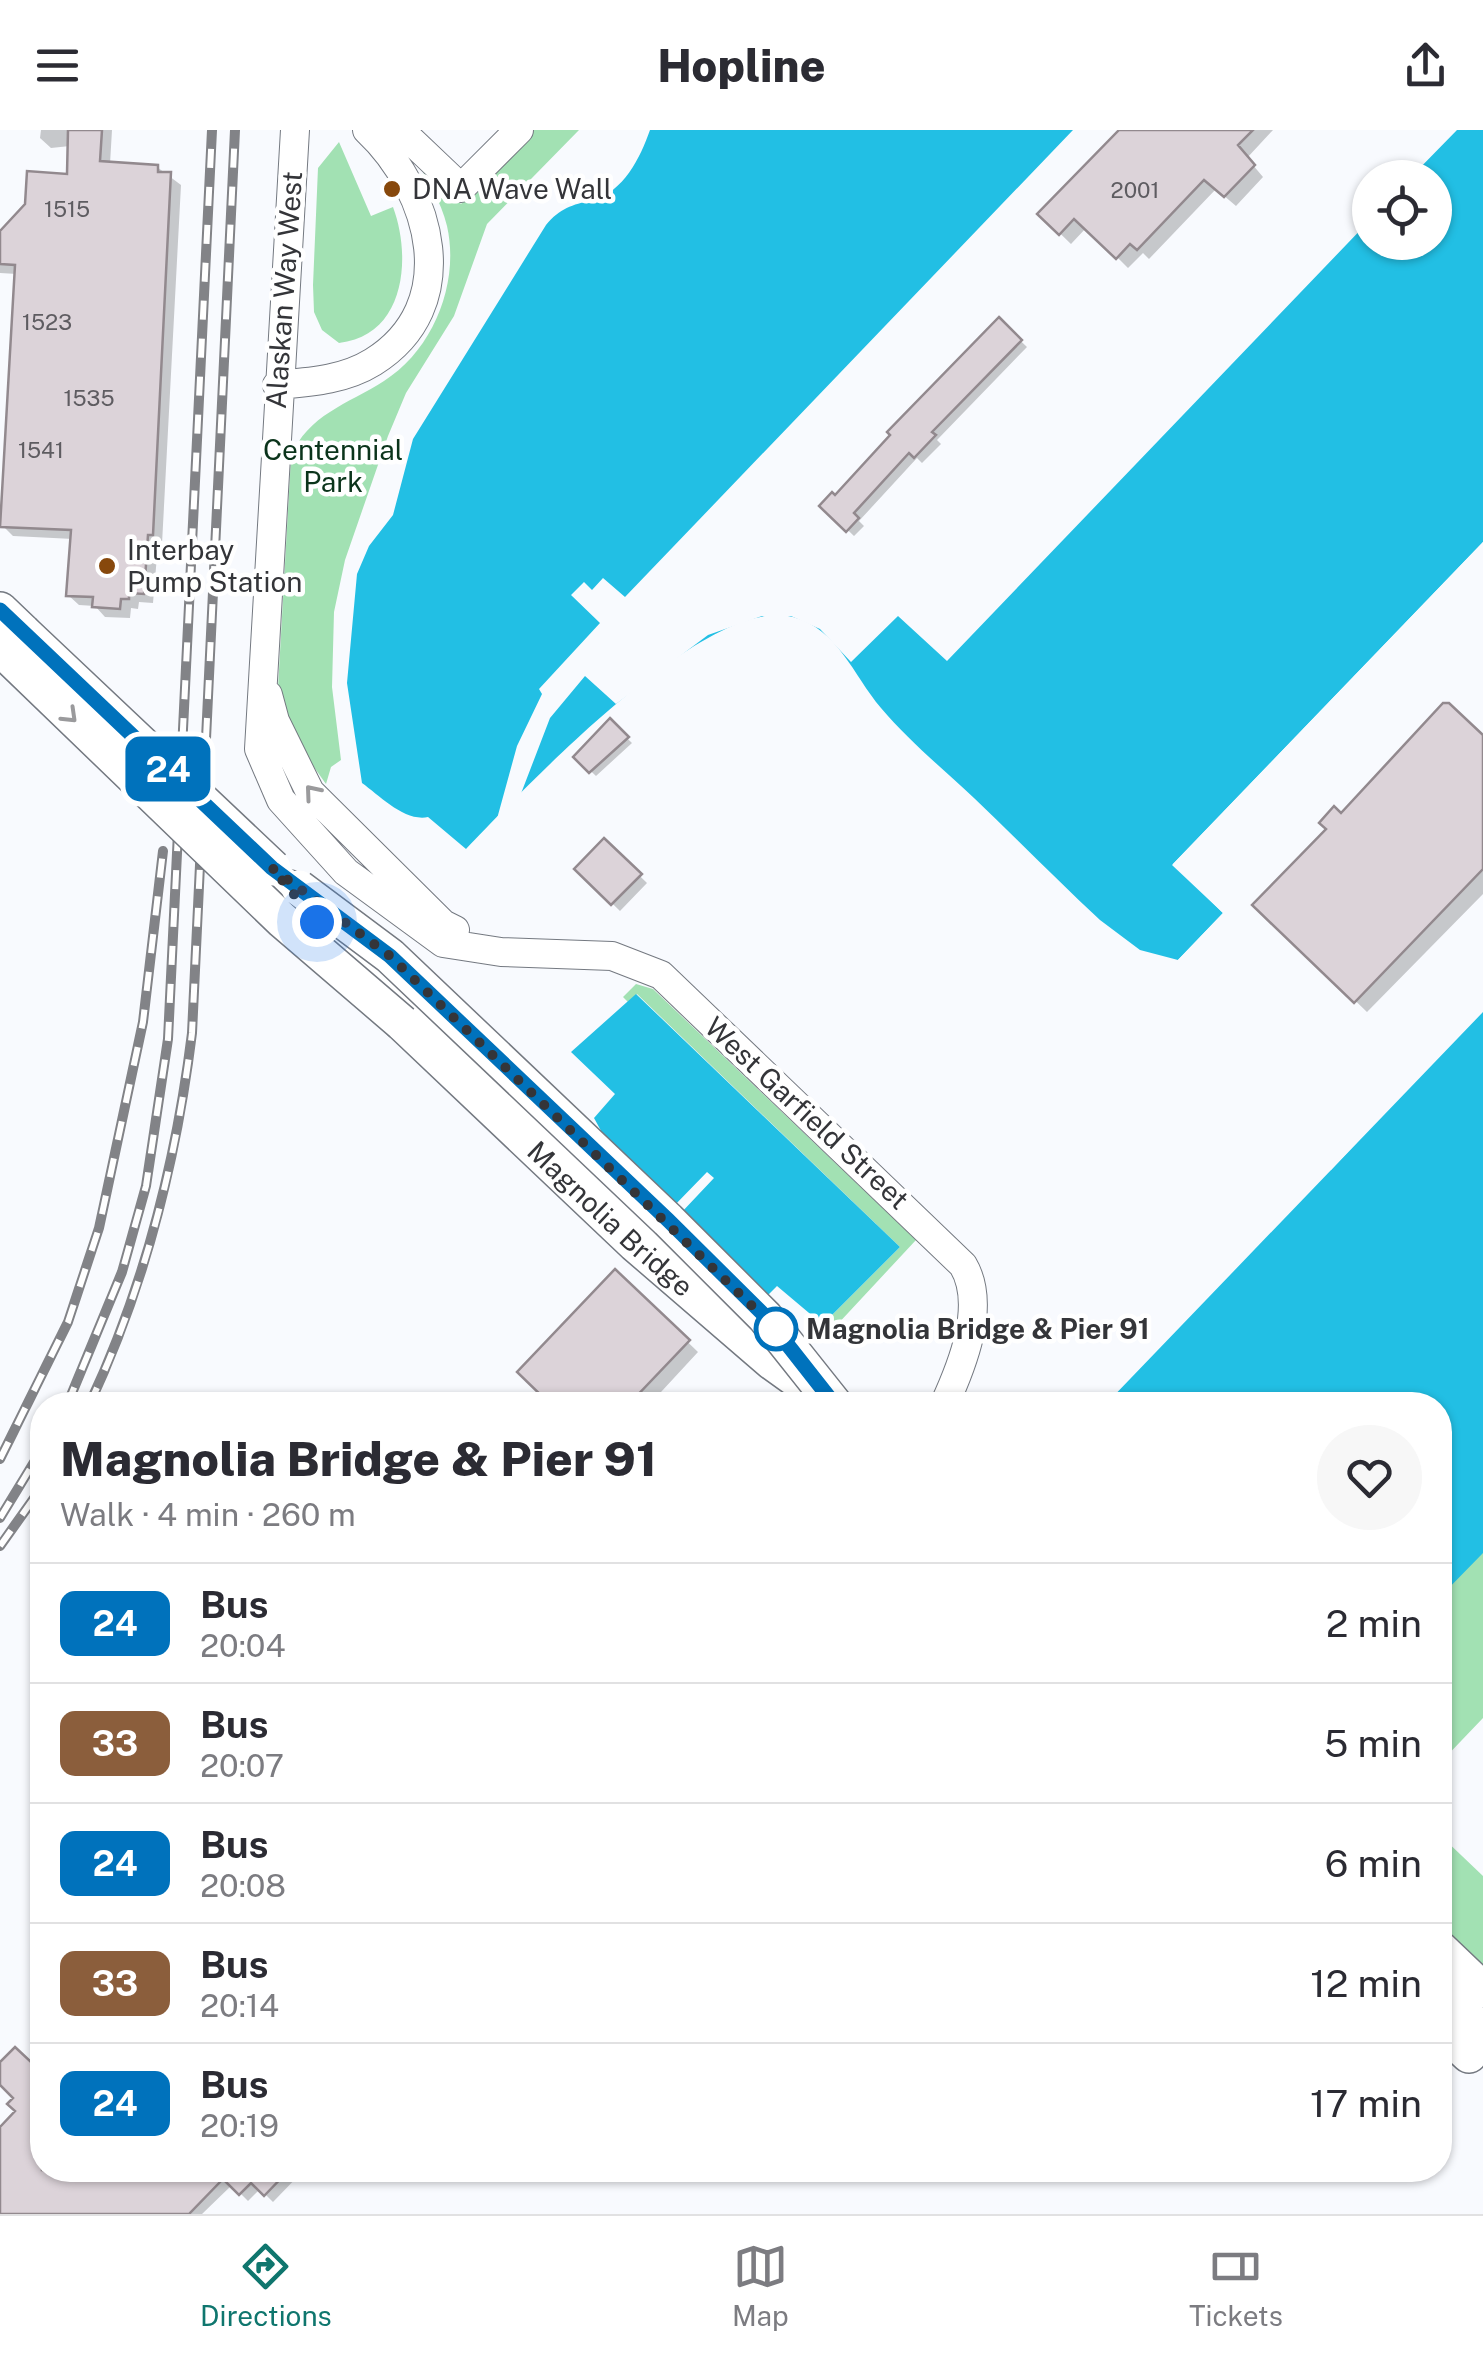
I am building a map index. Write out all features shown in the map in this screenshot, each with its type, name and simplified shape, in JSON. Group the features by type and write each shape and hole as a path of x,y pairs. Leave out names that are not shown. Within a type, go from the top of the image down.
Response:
{"main road":[{"name":"Magnolia Bridge","path":"0,610 286,878 390,956 765,1316 824,1392"},
{"name":"Magnolia Bridge","path":"0,648 233,873 380,1009 402,1023"},
{"path":"233,873 256,882 333,943 383,975"},
{"name":"Magnolia Bridge","path":"286,878 333,943 402,1023 635,1244 772,1362 815,1392"},
{"path":"286,878 383,975"},
{"path":"1452,1960 1483,1990"},
{"path":"1452,2007 1478,2042"},
{"path":"1452,2032 1478,2042"}],"street":[{"path":"294,144 316,130"},
{"path":"277,385 331,380 370,364 398,341 410,324 430,261 430,234 402,171 367,130"},
{"path":"400,130 460,188 519,130"},
{"name":"Alaskan Way West","path":"273,760 263,675 294,144"},
{"name":"West Garfield Street","path":"273,760 280,800 346,872 443,943 502,952 612,956 661,975 928,1227 963,1265 974,1292 957,1377 950,1392"},
{"path":"383,975 646,1227 798,1365 837,1392"}],"green space":[{"name":"Centennial Park","path":"533,130 579,130 487,224 454,316 406,393 345,560 334,612 332,687 341,760 331,767 326,784 291,735 278,688 291,457 318,421 401,368 416,352 439,313 450,270 447,226 414,157 461,204"},
{"path":"339,142 371,216 393,207 399,227 402,271 398,292 378,326 361,337 339,343 322,330 314,312 313,285 318,168"},
{"path":"636,984 653,989 916,1240 835,1327 806,1321 828,1319 900,1247 637,994 628,1002 623,997"},
{"path":"1483,1287 1483,1718 1452,1750 1452,1392 1366,1392"},
{"path":"1452,1846 1483,1876 1483,1969 1452,1941"}],"water":[{"path":"650,130 1483,130 1483,542 1173,864 1223,913 1178,960 1140,950 1100,920 903,731 881,708 833,642 809,623 793,617 757,618 714,635 667,664 572,743 466,849 428,817 402,812 362,783 347,683 357,574 369,546 393,515 413,439 546,225 567,208 613,190 636,162"},
{"path":"636,994 900,1247 828,1319 815,1318 777,1286 765,1298 605,1138 594,1118 615,1094 571,1052"},
{"path":"1483,1012 1483,1553 1452,1585 1452,1392 1118,1392"}],"pier":[{"path":"1073,130 1457,130 1428,160 1352,160 1352,239 947,661 898,616 851,662 820,629 791,616 762,616 708,635 616,704 585,676 550,718 517,804 495,826 517,746 542,694 539,689 600,623 571,595 584,582 592,590 603,578 625,597"},
{"path":"1483,542 1483,549 1180,865 1228,913 1181,964 1174,964 1223,913 1172,865"},
{"path":"1483,1007 1331,1170 1327,1167 1479,1008"},
{"path":"707,1172 714,1178 680,1214 672,1208"}],"building":[{"path":"68,130 102,130 100,161 158,165 158,172 171,172 153,535 148,535 144,594 129,593 129,599 121,599 120,609 92,607 93,597 66,596 71,530 0,527 15,265 0,264 0,231 25,204 27,171 67,174"},
{"path":"1119,130 1253,130 1238,145 1255,165 1224,197 1204,180 1137,250 1130,244 1116,259 1074,219 1059,235 1037,214"},
{"path":"999,317 1022,340 932,432 936,435 914,458 909,453 854,513 859,518 846,532 819,506 832,492 835,495 890,435 887,432"},
{"path":"1443,703 1449,703 1483,735 1483,869 1354,1003 1252,905 1326,829 1319,823 1334,806 1341,813"},
{"path":"610,718 629,737 589,773 573,757"},
{"path":"604,838 642,874 611,905 574,869"},
{"path":"615,1269 690,1340 640,1392 538,1392 517,1372"},
{"path":"15,2047 30,2061 30,2182 220,2182 189,2214 0,2214 0,2127 15,2111 7,2104 13,2098 0,2085 0,2062"},
{"path":"226,2182 277,2182 264,2196 251,2183 239,2195"}],"railway":[{"path":"72,1392 122,1272 146,1186 168,1039 212,130"},
{"path":"95,1392 126,1315 156,1223 177,1129 192,1033 235,130"},
{"path":"33,1392 68,1322 99,1228 143,1022 163,851"},
{"path":"0,1459 30,1399"},
{"path":"0,1518 30,1469"},
{"path":"0,1546 30,1504"}],"bus line":[{"name":"24","path":"0,610 272,868 390,956 765,1316 825,1392"}],"place":[{"name":"DNA Wave Wall","path":"392,189"},
{"name":"Interbay Pump Station","path":"107,566"},
{"name":"Magnolia Bridge & Pier 91","path":"776,1329"}],"route":[{"path":"317,922 272,868 390,956 668,1220 776,1329"}]}
